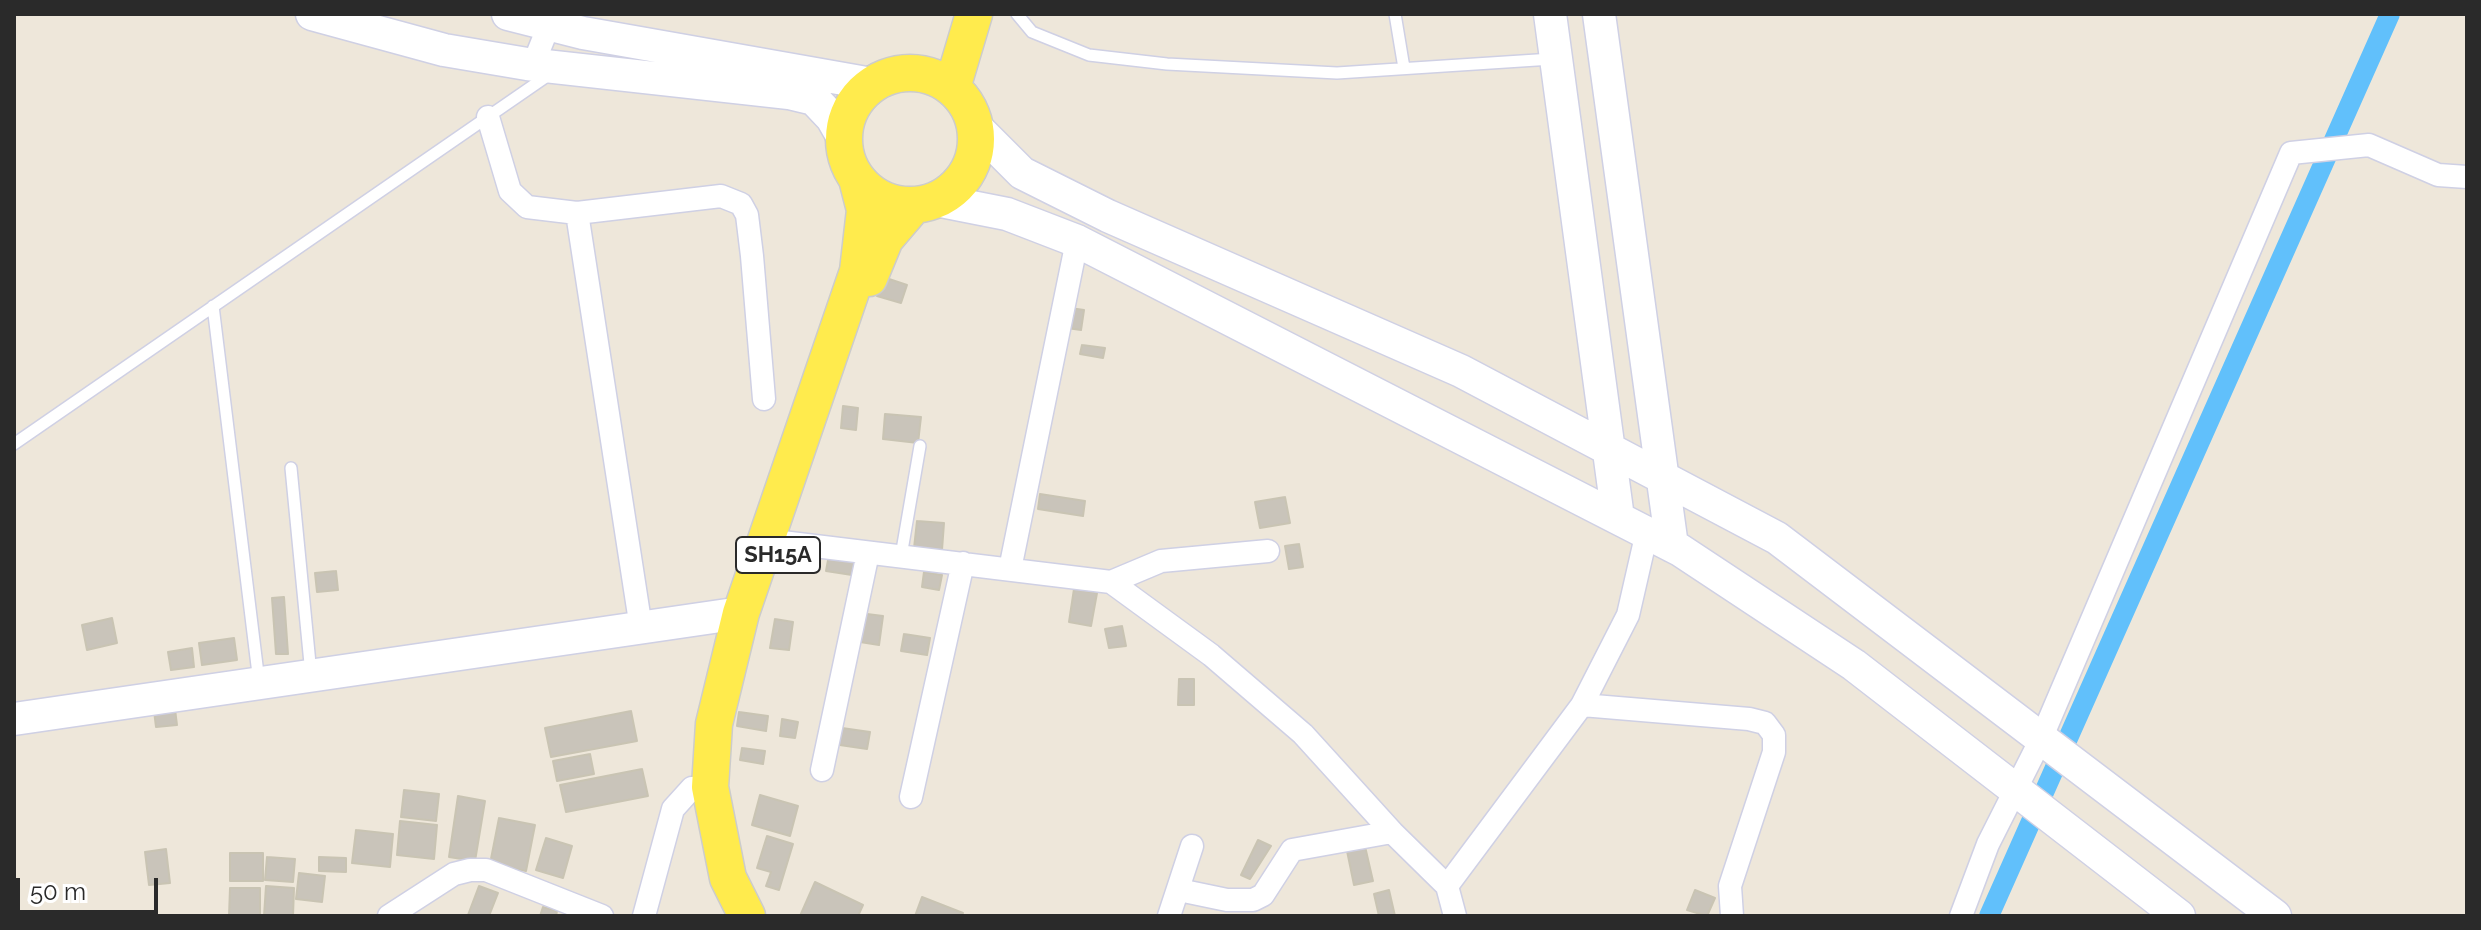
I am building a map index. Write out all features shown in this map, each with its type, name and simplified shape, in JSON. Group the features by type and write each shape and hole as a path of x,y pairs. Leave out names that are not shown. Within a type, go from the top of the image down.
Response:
{"main road":[{"path":"913,73 945,37 952,14"},
{"path":"952,88 974,14"},
{"path":"913,73 934,77 952,88 966,104 974,125 975,148 968,170 955,188 925,203 891,203 872,193 857,179 847,159 844,139 852,108 872,84 892,75 913,73"},
{"name":"SH15A","path":"765,916 737,864 728,830 723,767 740,679 858,271 865,210 857,179"},
{"name":"SH15A","path":"747,916 728,878 710,787 714,724 741,613 885,239 925,203"}],"street":[{"path":"312,14 444,50 563,53 872,84"},
{"path":"508,14 548,20"},
{"path":"1550,14 1611,448 1618,518"},
{"path":"1447,886 1582,705 1628,615 1660,539 1665,476 1599,14"},
{"path":"548,20 563,53"},
{"path":"548,20 563,53"},
{"path":"563,53 814,99 832,118 844,139"},
{"path":"488,117 510,191 527,207 577,213 721,196 741,204 747,215 752,256 764,399"},
{"path":"974,125 1022,173 1108,216 1461,371 1665,476 1777,538 2275,916"},
{"path":"1961,916 1988,844 2046,743 2291,153 2369,145 2438,175 2467,177"},
{"path":"1569,149 1618,149"},
{"path":"925,203 1007,214 1077,241 1660,539 1854,665 2179,916"},
{"path":"577,213 641,628"},
{"path":"1010,569 1077,241"},
{"path":"782,542 1111,582 1211,655 1303,734 1392,832 1447,886 1455,916"},
{"path":"1111,582 1161,561 1268,551"},
{"path":"822,770 868,553"},
{"path":"911,797 963,563"},
{"path":"14,719 311,674 430,661 741,613"},
{"path":"1582,705 1749,719 1765,723 1774,735 1774,752 1730,886 1732,916"},
{"path":"644,916 673,809 692,788 710,787"},
{"path":"1179,890 1227,900 1253,900 1263,895 1292,850 1392,832"},
{"path":"1169,916 1192,846"},
{"path":"389,916 454,874 470,870 486,870 599,916"}],"lane":[{"path":"1017,14 1032,32 1089,55 1167,64 1337,73 1556,58"},
{"path":"1395,14 1404,68"},
{"path":"14,444 488,117 563,53"},
{"path":"213,306 259,682"},
{"path":"901,556 920,446"},
{"path":"291,468 311,674"}],"building":[{"path":"883,277 907,285 901,303 877,296"},
{"path":"1070,308 1084,310 1081,330 1067,328"},
{"path":"1082,345 1105,348 1103,358 1080,354"},
{"path":"843,406 858,408 856,430 841,428"},
{"path":"885,414 921,417 918,443 883,439"},
{"path":"1040,494 1085,501 1083,516 1038,509"},
{"path":"1285,497 1290,523 1260,528 1255,502"},
{"path":"917,521 944,523 942,550 914,548"},
{"path":"1299,544 1303,567 1289,569 1285,546"},
{"path":"829,555 855,559 852,575 826,571"},
{"path":"336,571 338,590 317,592 315,573"},
{"path":"924,572 942,575 939,590 922,587"},
{"path":"1074,589 1097,593 1091,626 1069,622"},
{"path":"284,597 288,654 276,654 272,598"},
{"path":"859,613 883,616 879,645 854,641"},
{"path":"112,618 117,643 87,650 82,625"},
{"path":"775,619 793,622 789,650 770,648"},
{"path":"1122,626 1126,646 1109,648 1105,629"},
{"path":"904,634 930,638 927,655 901,651"},
{"path":"234,638 237,660 202,665 199,643"},
{"path":"192,648 194,667 171,670 168,652"},
{"path":"1179,679 1194,679 1194,705 1178,705"},
{"path":"175,709 177,725 156,727 154,711"},
{"path":"631,711 637,741 551,757 545,728"},
{"path":"739,712 768,716 766,731 737,726"},
{"path":"782,719 798,722 795,738 780,736"},
{"path":"835,727 870,732 867,749 833,744"},
{"path":"742,748 765,751 763,764 740,760"},
{"path":"590,754 594,774 557,781 553,761"},
{"path":"642,769 648,796 566,812 560,785"},
{"path":"404,790 439,794 436,821 401,817"},
{"path":"760,795 798,806 790,836 752,825"},
{"path":"458,796 485,801 475,861 449,857"},
{"path":"499,818 535,825 526,871 490,864"},
{"path":"400,821 437,825 434,859 397,855"},
{"path":"356,830 393,834 390,867 352,863"},
{"path":"767,836 793,844 779,890 766,886 771,872 757,868"},
{"path":"546,838 572,846 563,878 536,870"},
{"path":"1258,840 1271,846 1250,879 1241,875"},
{"path":"1364,842 1373,881 1354,885 1346,846"},
{"path":"166,849 170,883 149,885 145,852"},
{"path":"230,853 263,853 263,881 230,881"},
{"path":"267,857 295,859 293,882 265,880"},
{"path":"319,857 346,858 346,872 319,871"},
{"path":"299,873 325,876 322,902 296,899"},
{"path":"815,882 863,905 858,916 800,916"},
{"path":"266,886 294,888 293,916 264,916"},
{"path":"479,886 498,893 489,916 468,915"},
{"path":"230,888 260,888 260,916 229,916"},
{"path":"1389,890 1395,916 1379,916 1374,894"},
{"path":"1695,890 1715,898 1707,916 1687,910"},
{"path":"922,897 963,913 962,916 915,916"},
{"path":"543,907 557,911 556,916 540,916"}],"waterway":[{"path":"1989,916 2390,14"}]}
